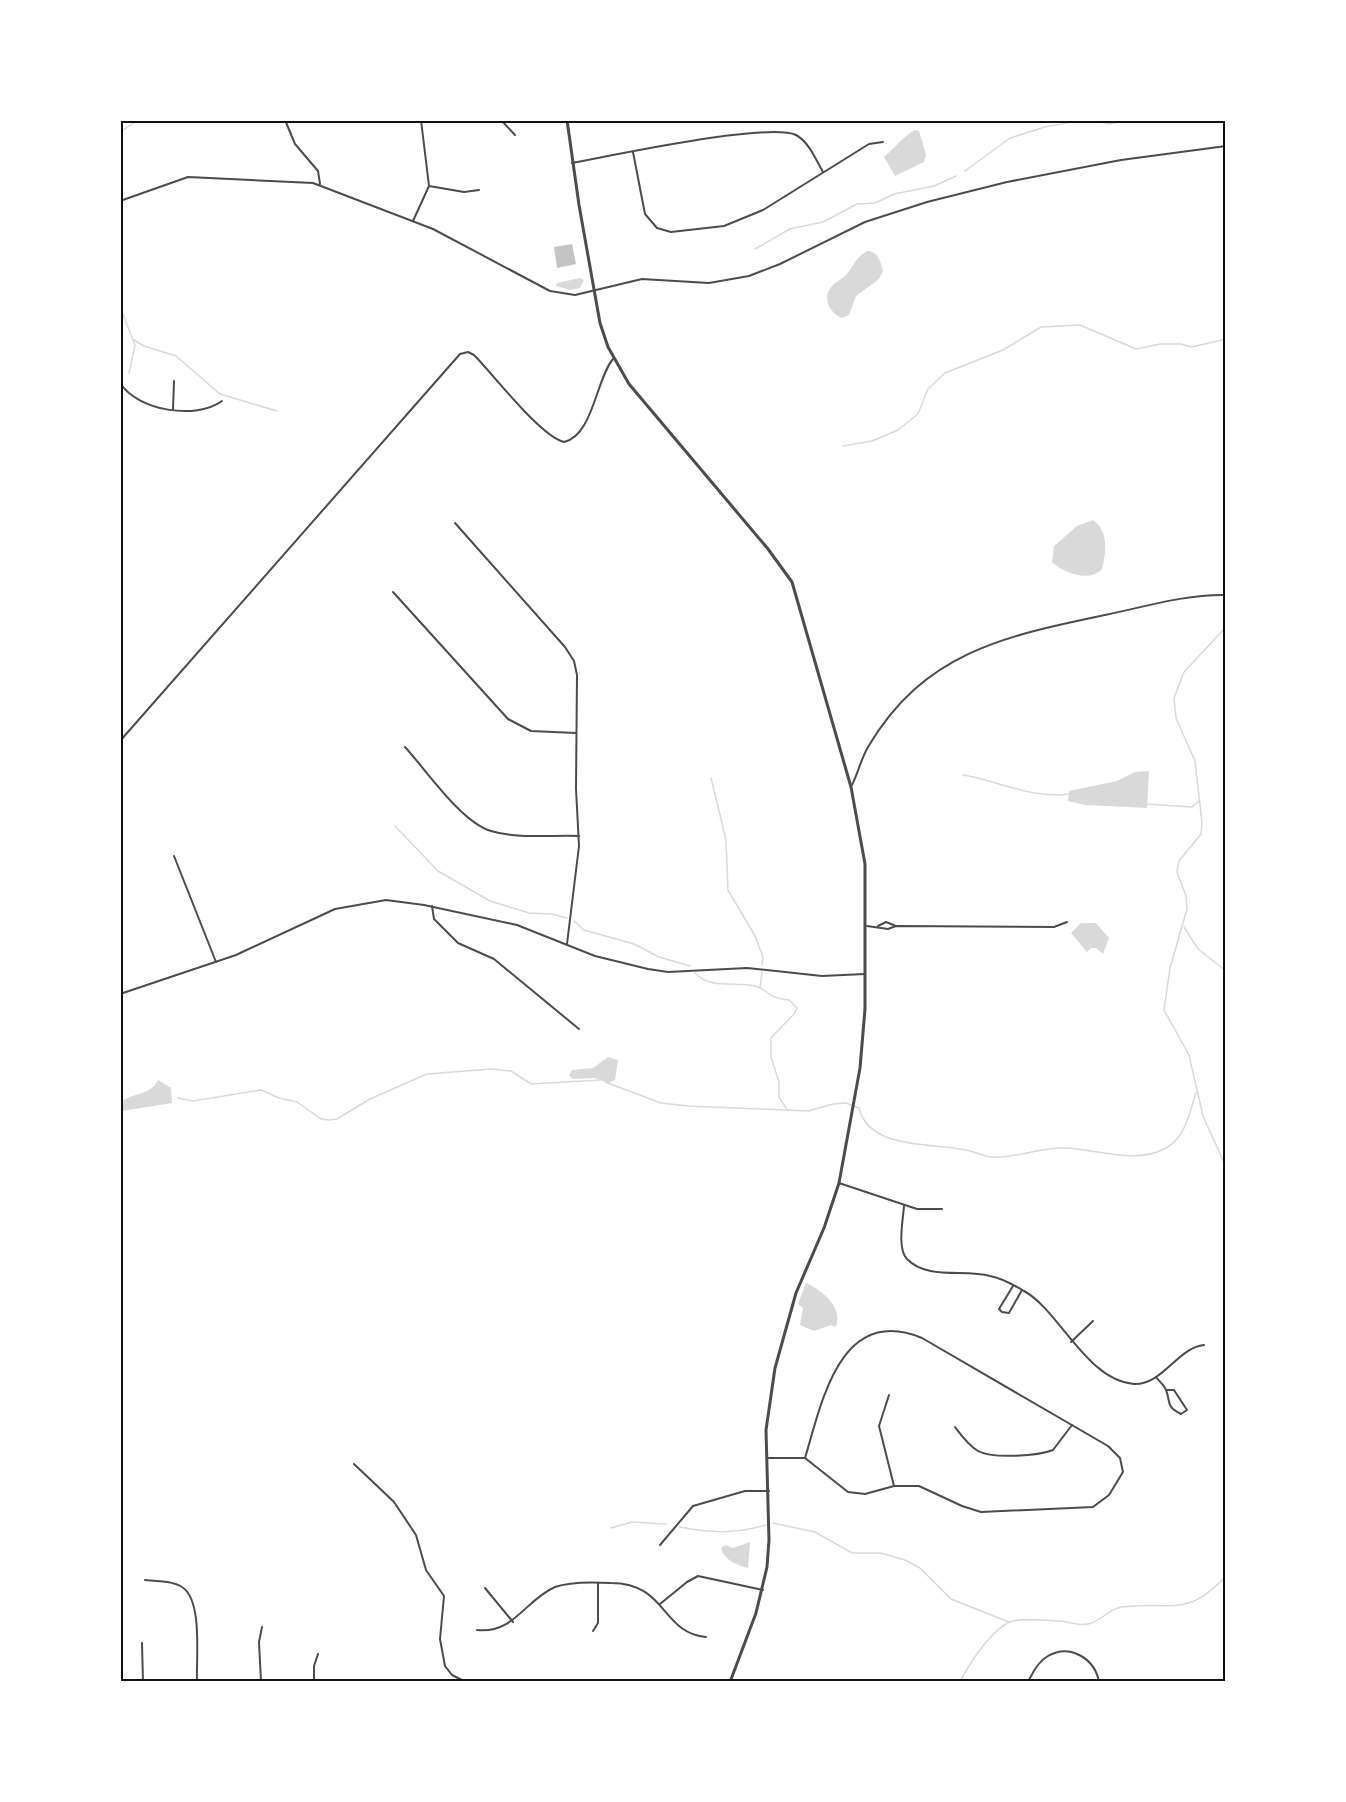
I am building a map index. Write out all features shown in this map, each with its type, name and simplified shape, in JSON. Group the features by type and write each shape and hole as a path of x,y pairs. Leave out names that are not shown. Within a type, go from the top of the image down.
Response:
{"street":[{"path":"285,120 295,144 318,171 320,184"},
{"path":"413,220 429,186 421,120"},
{"path":"501,120 515,135"},
{"path":"567,120 572,163 603,333 614,359 629,384 767,547 792,582 851,788 865,864 867,926 864,1039 855,1098 839,1183 824,1228 796,1293 775,1368 767,1411 769,1558 763,1590 730,1682"},
{"path":"572,163 735,135 788,133 804,142 824,172"},
{"path":"633,152 645,214 654,226 668,231 724,226 765,209 869,144 883,142"},
{"path":"120,201 175,180 194,177 320,184 413,220 466,245 550,291 575,295 642,279 709,282 749,276 780,264 865,222 937,199 1007,182 1121,160 1226,146"},
{"path":"429,186 464,192 480,190"},
{"path":"120,741 460,354 468,352 474,355 530,415 553,437 564,442 576,435 587,419 604,374 614,359"},
{"path":"173,409 174,381"},
{"path":"120,383 140,400 156,407 209,408 222,401"},
{"path":"455,523 571,656 577,675 579,836 567,944"},
{"path":"393,592 508,719 531,731 576,733"},
{"path":"851,788 868,747 898,707 930,677 961,656 1005,639 1047,627 1189,598 1226,595"},
{"path":"405,747 464,813 481,827 507,834 579,836"},
{"path":"174,856 216,962"},
{"path":"120,994 216,962 347,906 386,900 432,906 517,925 606,960 660,971 726,968 822,976 866,974"},
{"path":"432,906 434,919 458,943 494,959 579,1029"},
{"path":"878,926 886,922 896,926"},
{"path":"867,926 888,929 896,926 1054,927 1067,922"},
{"path":"839,1183 904,1206 924,1210 942,1209"},
{"path":"904,1206 902,1250 904,1257 915,1267 990,1276 1022,1290 1040,1304 1071,1342 1105,1371 1121,1380 1134,1384 1156,1377 1195,1346 1204,1345"},
{"path":"1013,1286 1003,1300 999,1310 1002,1312 1009,1313 1022,1290"},
{"path":"1071,1342 1093,1321"},
{"path":"768,1458 805,1458 848,1492 865,1494 894,1486 919,1486 981,1512 1093,1507 1109,1495 1120,1480 1122,1463 1118,1453 922,1338 907,1332 889,1330 862,1339 844,1354 833,1375 805,1458"},
{"path":"1156,1377 1167,1390 1167,1400 1174,1411 1181,1414 1187,1410 1174,1390 1167,1390"},
{"path":"889,1395 879,1426 894,1486"},
{"path":"955,1427 978,1451 989,1455 1014,1455 1053,1450 1072,1425"},
{"path":"354,1464 394,1502 416,1535 426,1570 444,1596 440,1639 445,1666 452,1675 466,1682"},
{"path":"660,1545 693,1506 745,1491 769,1491"},
{"path":"660,1604 698,1576 763,1590"},
{"path":"145,1580 179,1585 192,1598 196,1614 197,1682"},
{"path":"593,1631 598,1623 598,1583"},
{"path":"477,1630 494,1631 513,1622 555,1588 598,1583 631,1584 645,1590 687,1634 706,1637"},
{"path":"485,1588 513,1622"},
{"path":"261,1682 262,1627"},
{"path":"142,1643 143,1682"},
{"path":"1028,1682 1038,1665 1049,1655 1072,1652 1086,1659 1095,1669 1099,1682"},
{"path":"314,1682 314,1666 318,1654"}],"shaded area":[{"path":"915,130 919,131 926,155 924,162 895,176 884,157"},
{"path":"868,251 877,255 883,271 879,279 856,296 849,315 842,318 830,308 828,294 858,258"},
{"path":"580,278 584,280 580,288 570,290 556,286 557,283"},
{"path":"1093,520 1104,536 1105,556 1102,569 1097,573 1084,576 1063,570 1052,562 1054,546 1077,526"},
{"path":"1149,771 1147,808 1085,805 1068,801 1069,791 1117,781 1135,772"},
{"path":"1081,923 1096,923 1109,938 1103,954 1096,948 1091,948 1087,952 1071,933"},
{"path":"608,1057 618,1060 615,1080 608,1083 595,1078 572,1079 569,1075 572,1070 593,1068"},
{"path":"158,1080 171,1088 172,1103 122,1111 120,1103 146,1092"},
{"path":"806,1283 819,1290 834,1306 837,1313 836,1327 831,1325 814,1331 800,1325 803,1308 798,1304"},
{"path":"750,1542 748,1568 731,1561 721,1548 725,1545 733,1548"}],"building":[{"path":"572,244 576,264 557,268 554,247"}],"waterway":[{"path":"120,132 138,120"},
{"path":"965,171 1010,138 1045,127 1083,120"},
{"path":"1090,120 1110,124 1127,120"},
{"path":"755,249 790,229 823,222 857,204 875,203 894,194 934,186 956,176"},
{"path":"120,307 135,345 129,373"},
{"path":"843,446 872,441 898,430 918,414 928,389 945,373 1003,350 1041,327 1080,325 1136,349 1160,344 1181,344 1192,347 1226,339"},
{"path":"134,340 144,346 176,356 220,394 277,411"},
{"path":"1226,627 1184,672 1174,698 1176,718 1195,761 1202,823 1201,834 1179,861 1177,872 1186,896 1187,909 1170,968 1164,1010 1189,1055 1203,1116 1226,1167"},
{"path":"963,775 1028,792 1068,794"},
{"path":"711,778 726,840 728,890 755,936 763,957 762,965"},
{"path":"1146,804 1192,807 1199,801"},
{"path":"395,826 438,871 490,901 529,913 552,914 567,918"},
{"path":"574,921 584,930 634,944 659,957 690,966"},
{"path":"1184,927 1198,949 1226,971"},
{"path":"760,987 762,972"},
{"path":"695,973 708,982 755,986 776,998 789,1000 797,1008 771,1038 771,1057 779,1082 779,1097 786,1108"},
{"path":"178,1098 193,1101 261,1090 279,1098 297,1102 321,1119 328,1120 337,1119 370,1099 427,1074 491,1069 511,1071 531,1084 600,1080"},
{"path":"605,1082 661,1103 688,1106 808,1111 846,1103 859,1108 865,1121 875,1131 887,1137 902,1142 965,1150 992,1157 1055,1148 1129,1156 1154,1153 1166,1148 1178,1138 1186,1124 1196,1093"},
{"path":"611,1528 632,1522 666,1524"},
{"path":"773,1523 815,1532 852,1553 881,1553 905,1560 920,1568 951,1599 1009,1622"},
{"path":"680,1527 723,1532 766,1525"},
{"path":"960,1682 988,1640 1010,1622 1035,1620 1085,1624 1097,1621 1112,1610 1121,1607 1188,1603 1212,1590 1226,1576"}]}
